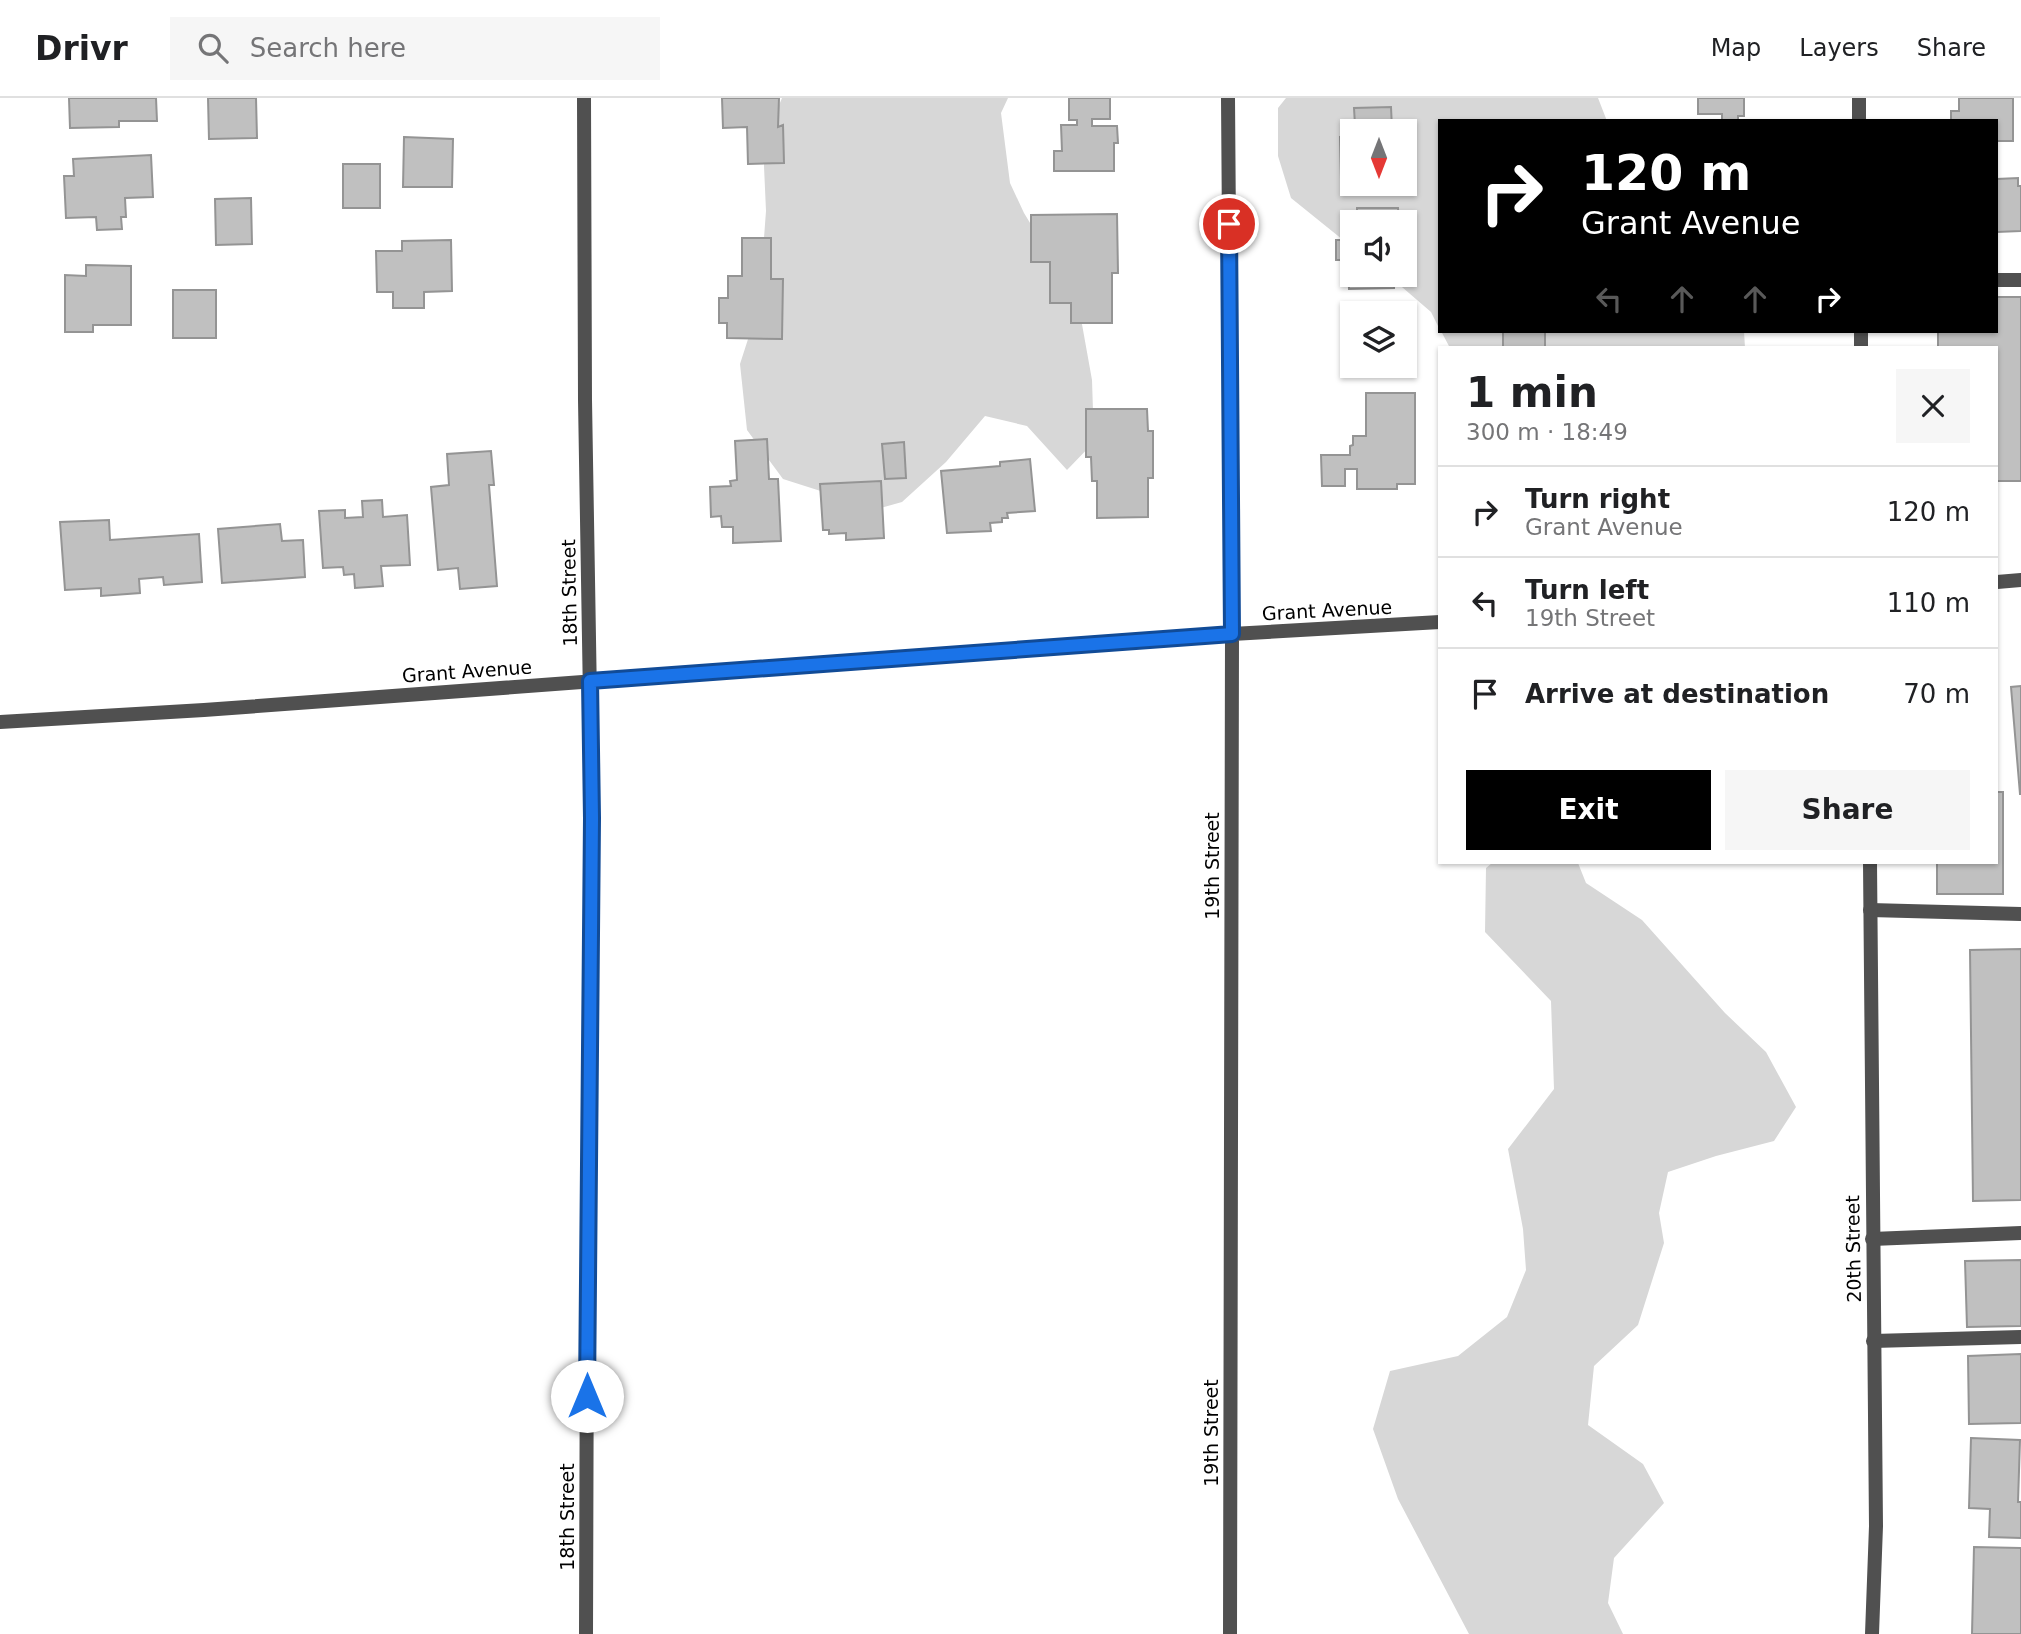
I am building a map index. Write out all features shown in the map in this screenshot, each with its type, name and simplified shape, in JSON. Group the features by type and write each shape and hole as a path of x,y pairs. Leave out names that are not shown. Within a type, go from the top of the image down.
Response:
{"street":[{"name":"18th Street","path":"584,98 585,400 592,818 586,1634"},
{"name":"19th Street","path":"1228,98 1232,634 1230,1634"},
{"path":"1859,98 1859,119"},
{"path":"1998,280 2021,280"},
{"path":"1998,582 2021,580"},
{"name":"Grant Avenue","path":"0,722 204,710 1232,634 1438,622"},
{"name":"20th Street","path":"1870,864 1876,1538 1872,1634"},
{"path":"1870,910 2021,914"},
{"path":"1872,1239 2021,1233"},
{"path":"1873,1341 2021,1337"}],"shaded area":[{"path":"782,98 1008,98 1001,113 1010,183 1024,213 1078,302 1092,380 1094,442 1067,470 1027,426 985,416 946,462 902,502 877,509 783,479 747,430 740,364 759,305 766,211 763,144"},
{"path":"1286,98 1598,98 1606,119 1438,119 1438,326 1431,312 1402,287 1417,287 1417,210 1340,210 1340,238 1291,198 1278,156 1278,108"},
{"path":"1442,333 1744,333 1745,346 1449,346"},
{"path":"1491,864 1578,864 1586,883 1642,920 1725,1013 1766,1052 1796,1107 1774,1141 1668,1172 1659,1213 1664,1243 1638,1325 1594,1366 1588,1425 1643,1464 1664,1503 1614,1558 1608,1603 1623,1634 1469,1634 1398,1499 1373,1429 1390,1371 1458,1356 1507,1317 1526,1270 1523,1229 1508,1149 1554,1089 1551,1001 1485,932 1486,868"}],"building":[{"path":"69,98 156,98 157,121 119,121 119,127 70,128"},
{"path":"208,98 256,98 257,138 209,139"},
{"path":"722,98 779,98 778,127 783,125 784,163 748,164 747,127 723,128"},
{"path":"1069,98 1110,98 1110,119 1092,119 1092,126 1117,126 1118,143 1114,143 1114,171 1054,171 1054,151 1062,151 1061,125 1077,125 1077,120 1069,120"},
{"path":"1698,98 1744,98 1744,116 1738,116 1738,119 1722,119 1722,114 1698,114"},
{"path":"1959,98 2013,98 2013,141 1998,141 1998,119 1951,119 1951,111 1959,111"},
{"path":"1391,107 1392,119 1355,119 1354,108"},
{"path":"404,137 453,139 452,187 403,187"},
{"path":"151,155 153,197 125,198 126,217 121,217 122,229 97,230 96,217 66,218 64,176 74,176 73,159"},
{"path":"343,164 380,164 380,208 343,208"},
{"path":"2018,178 2018,186 2021,186 2021,231 1998,232 1998,179"},
{"path":"251,198 252,244 216,245 215,199"},
{"path":"1357,208 1398,210 1357,210"},
{"path":"1117,214 1118,273 1112,273 1112,323 1071,323 1071,303 1050,303 1050,262 1031,262 1031,215"},
{"path":"742,238 771,238 771,279 783,279 782,339 727,338 727,323 719,323 719,298 728,298 728,276 742,276"},
{"path":"451,240 452,291 424,292 424,308 393,308 393,292 377,292 376,251 402,251 402,241"},
{"path":"1336,240 1340,240 1340,260 1336,260"},
{"path":"86,265 131,266 131,325 93,325 93,332 65,332 65,275 86,276"},
{"path":"1349,287 1394,287 1394,288"},
{"path":"173,290 216,290 216,338 173,338"},
{"path":"1998,297 2021,297 2021,481 1998,481 1998,346 1938,346 1938,333 1998,333"},
{"path":"1503,333 1545,333 1545,346 1503,346"},
{"path":"1366,393 1415,393 1415,484 1397,484 1397,489 1357,489 1357,469 1345,469 1345,486 1322,486 1321,455 1350,455 1353,436 1366,436"},
{"path":"1086,409 1147,409 1148,431 1153,431 1153,478 1148,478 1148,517 1097,518 1097,481 1092,481 1091,457 1086,457"},
{"path":"767,439 769,479 778,479 781,541 733,543 733,527 722,527 721,516 711,517 710,487 731,486 730,481 737,480 735,441"},
{"path":"904,442 906,478 885,479 882,444"},
{"path":"491,451 494,485 489,485 497,586 460,589 458,568 438,570 431,487 449,485 447,454"},
{"path":"1030,459 1035,511 1007,513 1008,518 1002,518 1002,522 990,523 991,531 947,533 941,471 1000,466 1000,462"},
{"path":"881,481 884,538 846,540 846,533 829,534 829,530 823,530 820,484"},
{"path":"382,500 383,517 407,515 410,565 381,566 383,586 355,588 354,574 344,575 343,567 323,568 319,511 345,510 345,518 363,517 362,501"},
{"path":"109,520 110,540 199,534 202,582 164,585 163,577 139,579 140,593 101,596 101,588 65,590 60,522"},
{"path":"280,524 282,541 303,540 305,577 222,583 218,529"},
{"path":"2021,686 2021,794 2020,794 2011,687"},
{"path":"1998,792 2003,792 2003,894 1937,894 1937,864 1998,864"},
{"path":"2021,949 2021,1200 1973,1201 1970,950"},
{"path":"2021,1260 2021,1326 1967,1327 1965,1261"},
{"path":"2021,1354 2021,1423 1969,1424 1968,1356"},
{"path":"1971,1438 2020,1440 2018,1502 2021,1502 2021,1538 1989,1537 1990,1509 1969,1508"},
{"path":"1974,1547 2021,1548 2021,1634 1972,1634"}],"route":[{"path":"587,1396 592,818 590,681 1232,634 1229,224"}]}
